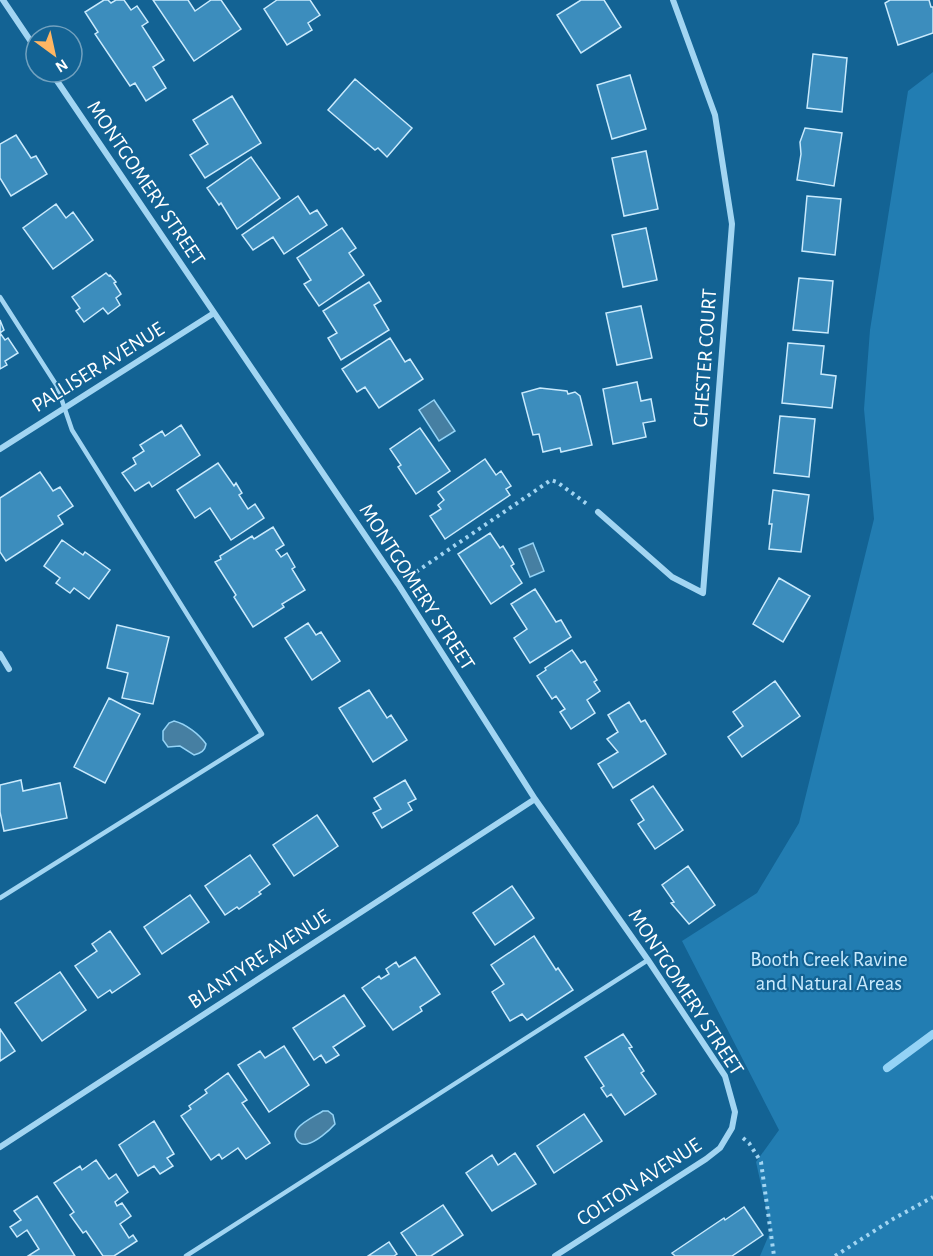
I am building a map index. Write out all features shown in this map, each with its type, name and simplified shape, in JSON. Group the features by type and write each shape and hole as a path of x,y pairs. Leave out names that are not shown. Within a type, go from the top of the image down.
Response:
{"street":[{"path":"3,0 24,32"},
{"name":"CHESTER COURT","path":"598,512 672,577 703,594 732,224 715,115 672,0"},
{"name":"MONTGOMERY STREET","path":"59,84 398,584 535,799 648,960 724,1076 735,1112 732,1128"},
{"name":"PALLISER AVENUE","path":"0,449 214,313"},
{"path":"0,654 9,669"},
{"name":"BLANTYRE AVENUE","path":"0,1147 535,799"},
{"name":"COLTON AVENUE","path":"555,1256 706,1159 720,1148 732,1128"}],"lane":[{"path":"0,297 57,386 72,430 262,734 0,898"},
{"path":"186,1256 648,960"}],"path":[{"path":"398,584 551,480 598,512"},
{"path":"749,1143 761,1162 774,1256"},
{"path":"835,1256 933,1197"}],"green space":[{"name":"Booth Creek Ravine and Natural Areas","path":"933,72 933,1256 760,1256 771,1230 756,1162 779,1130 682,941 757,893 799,823 874,519 864,409 870,330 908,91"}],"shaded area":[{"path":"434,400 455,431 439,441 419,410"},
{"path":"533,543 544,571 530,577 519,549"},
{"path":"174,721 188,727 200,737 206,744 205,748 194,755 180,746 168,747 163,740 163,731 169,723"},
{"path":"323,1111 328,1111 333,1115 335,1124 311,1143 298,1142 295,1134 298,1128"}],"building":[{"path":"104,0 111,3 124,0 131,10 137,6 148,22 142,26 164,60 153,67 166,88 146,101 135,83 130,86 95,34 98,32 85,12"},
{"path":"153,0 188,0 195,11 211,0 221,0 241,29 194,61"},
{"path":"277,0 310,0 320,15 308,23 312,30 287,45 264,9"},
{"path":"581,0 604,0 621,27 581,53 557,15"},
{"path":"890,0 929,0 933,7 933,33 898,45 885,3"},
{"path":"813,54 847,58 842,112 807,108"},
{"path":"630,75 646,129 612,139 597,85"},
{"path":"355,79 412,128 387,157 378,148 375,150 328,110"},
{"path":"232,96 261,143 205,178 190,155 208,144 193,120"},
{"path":"805,128 842,133 834,186 797,180 801,154 800,142"},
{"path":"16,135 31,158 36,156 47,174 11,196 0,178 0,144"},
{"path":"646,151 658,209 624,216 612,158"},
{"path":"251,157 280,198 237,229 221,203 219,205 207,188"},
{"path":"298,196 310,214 317,210 327,225 284,254 273,237 253,250 242,235"},
{"path":"807,196 841,199 835,255 802,251"},
{"path":"56,204 66,218 73,212 93,240 53,269 23,228"},
{"path":"342,228 356,248 349,253 364,275 319,306 304,284 311,280 297,258"},
{"path":"646,228 657,280 623,287 612,235"},
{"path":"106,273 116,282 114,283 121,294 116,298 120,305 108,314 103,308 84,322 76,311 80,308 72,297"},
{"path":"799,278 833,281 828,333 793,330"},
{"path":"369,282 381,301 374,305 389,330 341,360 328,338 337,333 323,311"},
{"path":"641,306 652,358 617,365 606,313"},
{"path":"0,320 4,330 0,333"},
{"path":"0,333 5,340 8,338 18,353 5,361 7,365 0,369"},
{"path":"390,338 405,362 410,359 423,379 379,408 365,387 357,392 342,369"},
{"path":"788,343 824,346 821,374 836,376 832,408 782,403"},
{"path":"637,382 641,401 651,399 655,421 643,423 646,437 613,444 603,389"},
{"path":"540,388 567,391 568,394 575,392 580,396 592,445 561,452 560,448 543,452 539,434 533,435 522,393"},
{"path":"780,416 815,419 809,477 774,473"},
{"path":"181,425 200,455 152,487 149,482 135,491 122,473 136,464 133,458 144,451 140,445 162,431 165,436"},
{"path":"420,428 450,471 416,494 398,467 401,465 390,449"},
{"path":"485,459 496,475 501,471 511,486 506,489 510,495 445,539 430,516 441,509 438,505 444,500 438,492"},
{"path":"218,463 234,486 236,483 242,493 239,495 248,509 255,504 264,518 231,540 210,508 195,518 177,490"},
{"path":"40,472 53,491 60,487 73,506 58,516 63,524 6,561 0,552 0,498"},
{"path":"773,490 809,495 801,552 769,549"},
{"path":"273,527 284,545 276,550 281,557 287,553 295,567 292,569 305,590 282,604 284,607 253,627 215,562 221,559 220,556 252,536 254,539"},
{"path":"490,533 500,548 503,546 514,564 511,566 522,583 491,604 458,554"},
{"path":"62,540 83,555 85,552 110,570 89,599 74,588 70,593 56,583 60,578 44,566"},
{"path":"779,578 810,596 783,642 753,624"},
{"path":"535,589 556,622 561,620 571,637 530,663 514,638 527,629 511,604"},
{"path":"308,623 316,635 321,632 340,661 312,680 285,638"},
{"path":"117,625 169,637 153,704 122,698 128,673 107,668"},
{"path":"572,650 581,663 585,661 597,680 594,682 600,691 587,700 595,713 571,729 560,712 565,709 556,696 552,699 537,676"},
{"path":"775,681 800,716 742,757 728,737 743,726 733,712"},
{"path":"369,690 387,718 391,715 407,740 373,762 339,708"},
{"path":"109,698 140,714 105,783 74,767"},
{"path":"629,702 641,722 645,720 666,754 613,788 598,764 618,752 607,739 618,732 608,715"},
{"path":"21,780 23,791 60,783 67,818 4,831 0,812 0,785"},
{"path":"405,780 416,799 408,803 412,810 382,828 373,813 381,809 374,798"},
{"path":"653,786 683,830 655,849 638,824 644,820 631,800"},
{"path":"317,815 338,846 294,876 273,845"},
{"path":"250,855 270,884 259,892 261,894 239,909 237,907 225,915 205,886"},
{"path":"688,866 715,905 689,924 671,903 674,902 662,885"},
{"path":"512,886 534,918 495,945 473,913"},
{"path":"190,895 209,922 162,954 144,927"},
{"path":"110,931 140,974 112,993 110,990 98,998 75,966 97,951 92,944"},
{"path":"534,936 556,970 558,968 573,990 527,1020 522,1014 510,1021 492,992 504,984 491,965"},
{"path":"415,957 440,994 420,1007 422,1011 393,1030 362,988 379,976 381,979 389,974 386,969 396,962 399,967"},
{"path":"60,972 86,1010 42,1041 15,1003"},
{"path":"344,995 365,1026 333,1047 339,1055 326,1063 321,1055 314,1060 293,1028"},
{"path":"0,1029 15,1051 0,1061"},
{"path":"623,1034 644,1071 641,1073 656,1094 625,1115 611,1094 607,1097 601,1088 604,1086 585,1057"},
{"path":"284,1046 309,1085 269,1112 238,1065 260,1051 265,1058"},
{"path":"228,1073 247,1100 242,1103 270,1143 246,1159 238,1148 222,1159 219,1154 211,1160 181,1116 191,1109 189,1106 207,1093 205,1090"},
{"path":"584,1114 602,1141 554,1173 537,1146"},
{"path":"154,1121 174,1154 167,1158 173,1166 160,1174 154,1166 138,1176 119,1145"},
{"path":"515,1153 536,1184 492,1211 466,1173 492,1155 498,1165"},
{"path":"96,1160 109,1179 116,1174 128,1192 115,1202 117,1206 122,1203 131,1216 120,1224 129,1238 133,1235 137,1241 114,1256 103,1256 86,1231 83,1233 70,1215 74,1212 54,1183 80,1166 82,1170"},
{"path":"37,1196 75,1256 28,1256 39,1249 27,1230 17,1237 10,1227 21,1220 14,1211"},
{"path":"443,1205 463,1235 431,1256 417,1256 401,1233"},
{"path":"744,1207 763,1235 732,1256 675,1256 672,1253 724,1218 725,1220"},
{"path":"389,1242 397,1254 394,1256 368,1256"}],"waterway":[{"path":"887,1068 933,1034"}]}
